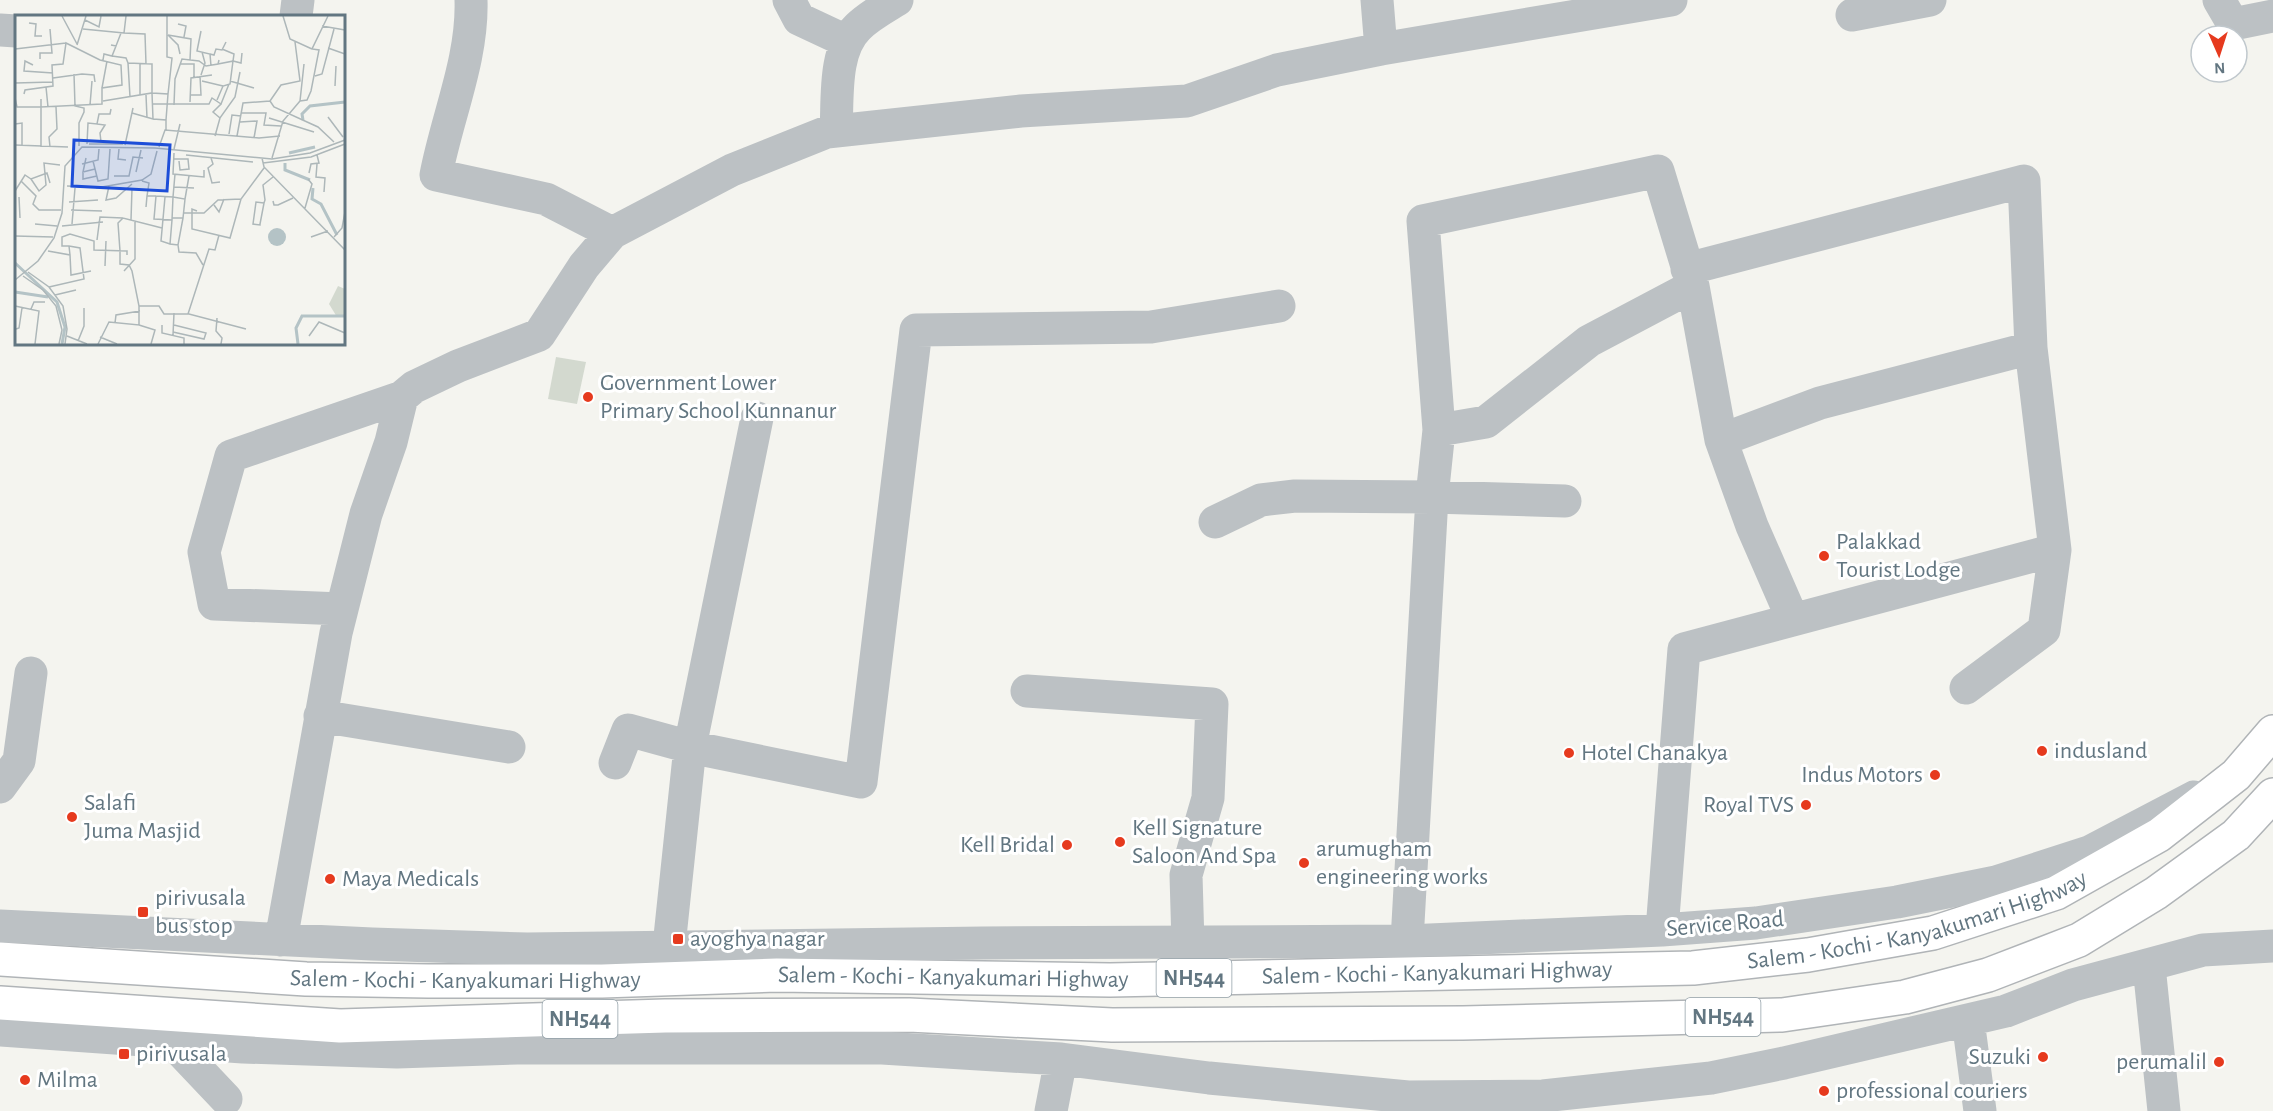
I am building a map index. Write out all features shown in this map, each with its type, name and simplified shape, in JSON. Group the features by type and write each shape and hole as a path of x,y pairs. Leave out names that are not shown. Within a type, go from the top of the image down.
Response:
{"highway":[{"name":"Salem - Kochi - Kanyakumari Highway","path":"0,959 306,979 428,981 602,981 777,975 1110,980 1693,968 1808,955 1933,933 2056,894 2159,835 2236,775 2273,732"},
{"name":"Salem - Kochi - Kanyakumari Highway","path":"0,1004 340,1026 665,1016 897,1015 1112,1025 1463,1023 1771,1016 1905,997 1988,975 2079,940 2156,894 2236,835 2273,795"}],"street":[{"path":"296,15 298,0"},
{"path":"471,0 472,31 443,136 436,175 546,199 612,233"},
{"path":"789,0 799,19 846,41"},
{"path":"836,131 839,77 846,41 859,26 897,0"},
{"path":"1377,0 1381,49"},
{"path":"342,609 214,604 204,552 231,456 402,397 414,387 459,366 538,335 584,266 612,233 732,170 827,132 1021,111 1187,101 1277,70 1381,49 1671,0"},
{"path":"1852,15 1930,0"},
{"path":"2218,0 2233,24 2273,16"},
{"path":"1407,941 1432,496 1439,430 1423,221 1658,171 1690,278 1721,440 1752,526 1793,620"},
{"path":"1439,430 1486,422 1589,341 1690,278 2024,181 2031,348 2055,550 2044,630 1966,688"},
{"path":"615,763 628,730 690,747 861,782 916,330 1151,327 1279,306"},
{"path":"1721,440 1820,403 2031,348"},
{"path":"281,940 320,716 342,609 366,514 391,442 402,397"},
{"path":"669,946 690,747 757,418"},
{"path":"1215,522 1261,500 1295,496 1432,496 1564,501"},
{"path":"1662,930 1684,650 2055,550"},
{"path":"0,787 19,761 31,673"},
{"path":"1027,691 1212,704 1208,798 1186,875 1188,944"},
{"path":"320,716 509,747"},
{"name":"Service Road","path":"0,926 527,949 983,943 1188,944 1407,941 1662,930 1767,921 1897,902 1996,882 2089,852 2236,775"},
{"path":"0,1030 243,1047 397,1052 518,1048 882,1048 1061,1059 1408,1097 1543,1096 1623,1099 2006,1011 2073,985 2203,950 2273,946"},
{"path":"2149,966 2164,1111"},
{"path":"1968,1020 1980,1111"},
{"path":"172,1042 224,1105"},
{"path":"224,1105 243,1047"},
{"path":"1051,1111 1061,1059"}],"shaded area":[{"path":"556,357 586,362 577,404 548,399"}],"place":[{"name":"Government Lower Primary School Kunnanur","path":"588,397"},
{"name":"Palakkad Tourist Lodge","path":"1824,556"},
{"name":"indusland","path":"2042,751"},
{"name":"Hotel Chanakya","path":"1569,753"},
{"name":"Indus Motors","path":"1935,775"},
{"name":"Royal TVS","path":"1806,805"},
{"name":"Salafi Juma Masjid","path":"72,817"},
{"name":"Kell Signature Saloon And Spa","path":"1120,842"},
{"name":"Kell Bridal","path":"1067,845"},
{"name":"arumugham engineering works","path":"1304,863"},
{"name":"Maya Medicals","path":"330,879"},
{"name":"pirivusala bus stop","path":"143,912"},
{"name":"ayoghya nagar","path":"678,939"},
{"name":"pirivusala","path":"124,1054"},
{"name":"Suzuki","path":"2043,1057"},
{"name":"perumalil","path":"2219,1062"},
{"name":"Milma","path":"25,1080"},
{"name":"professional couriers","path":"1824,1091"}]}
